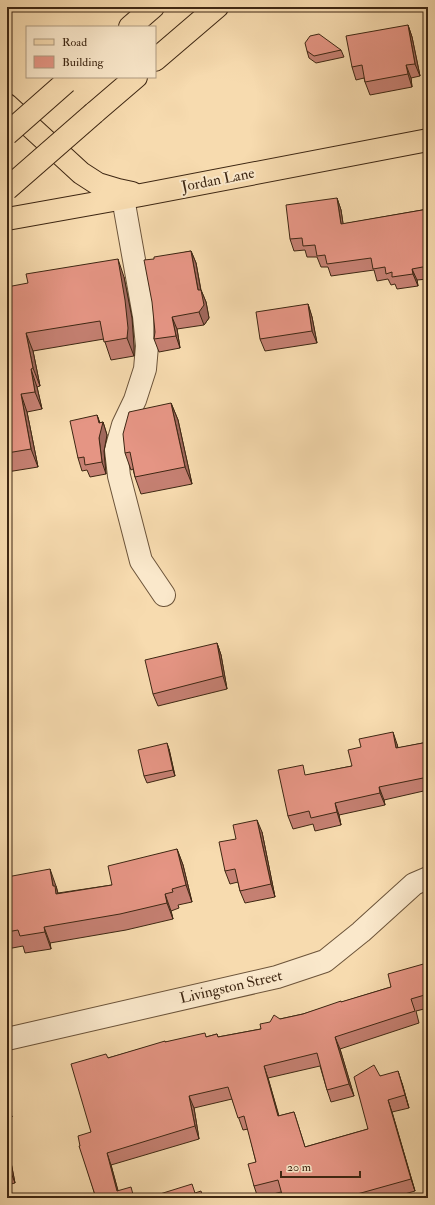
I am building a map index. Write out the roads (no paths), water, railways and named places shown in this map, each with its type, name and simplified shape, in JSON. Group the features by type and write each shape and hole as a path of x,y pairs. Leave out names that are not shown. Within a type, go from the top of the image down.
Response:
{"main road":[{"path":"131,26 153,7"},
{"path":"156,59 217,7"},
{"path":"7,189 135,78"},
{"path":"7,134 69,80"},
{"path":"7,105 81,173 98,184 132,196"},
{"name":"Jordan Lane","path":"7,219 428,140"}],"street":[{"path":"132,196 147,346 145,369 135,400 123,425 116,450 119,476 141,561 164,595"},
{"name":"Livingston Street","path":"7,1039 277,977 325,961 361,932 414,884 428,878"}]}
